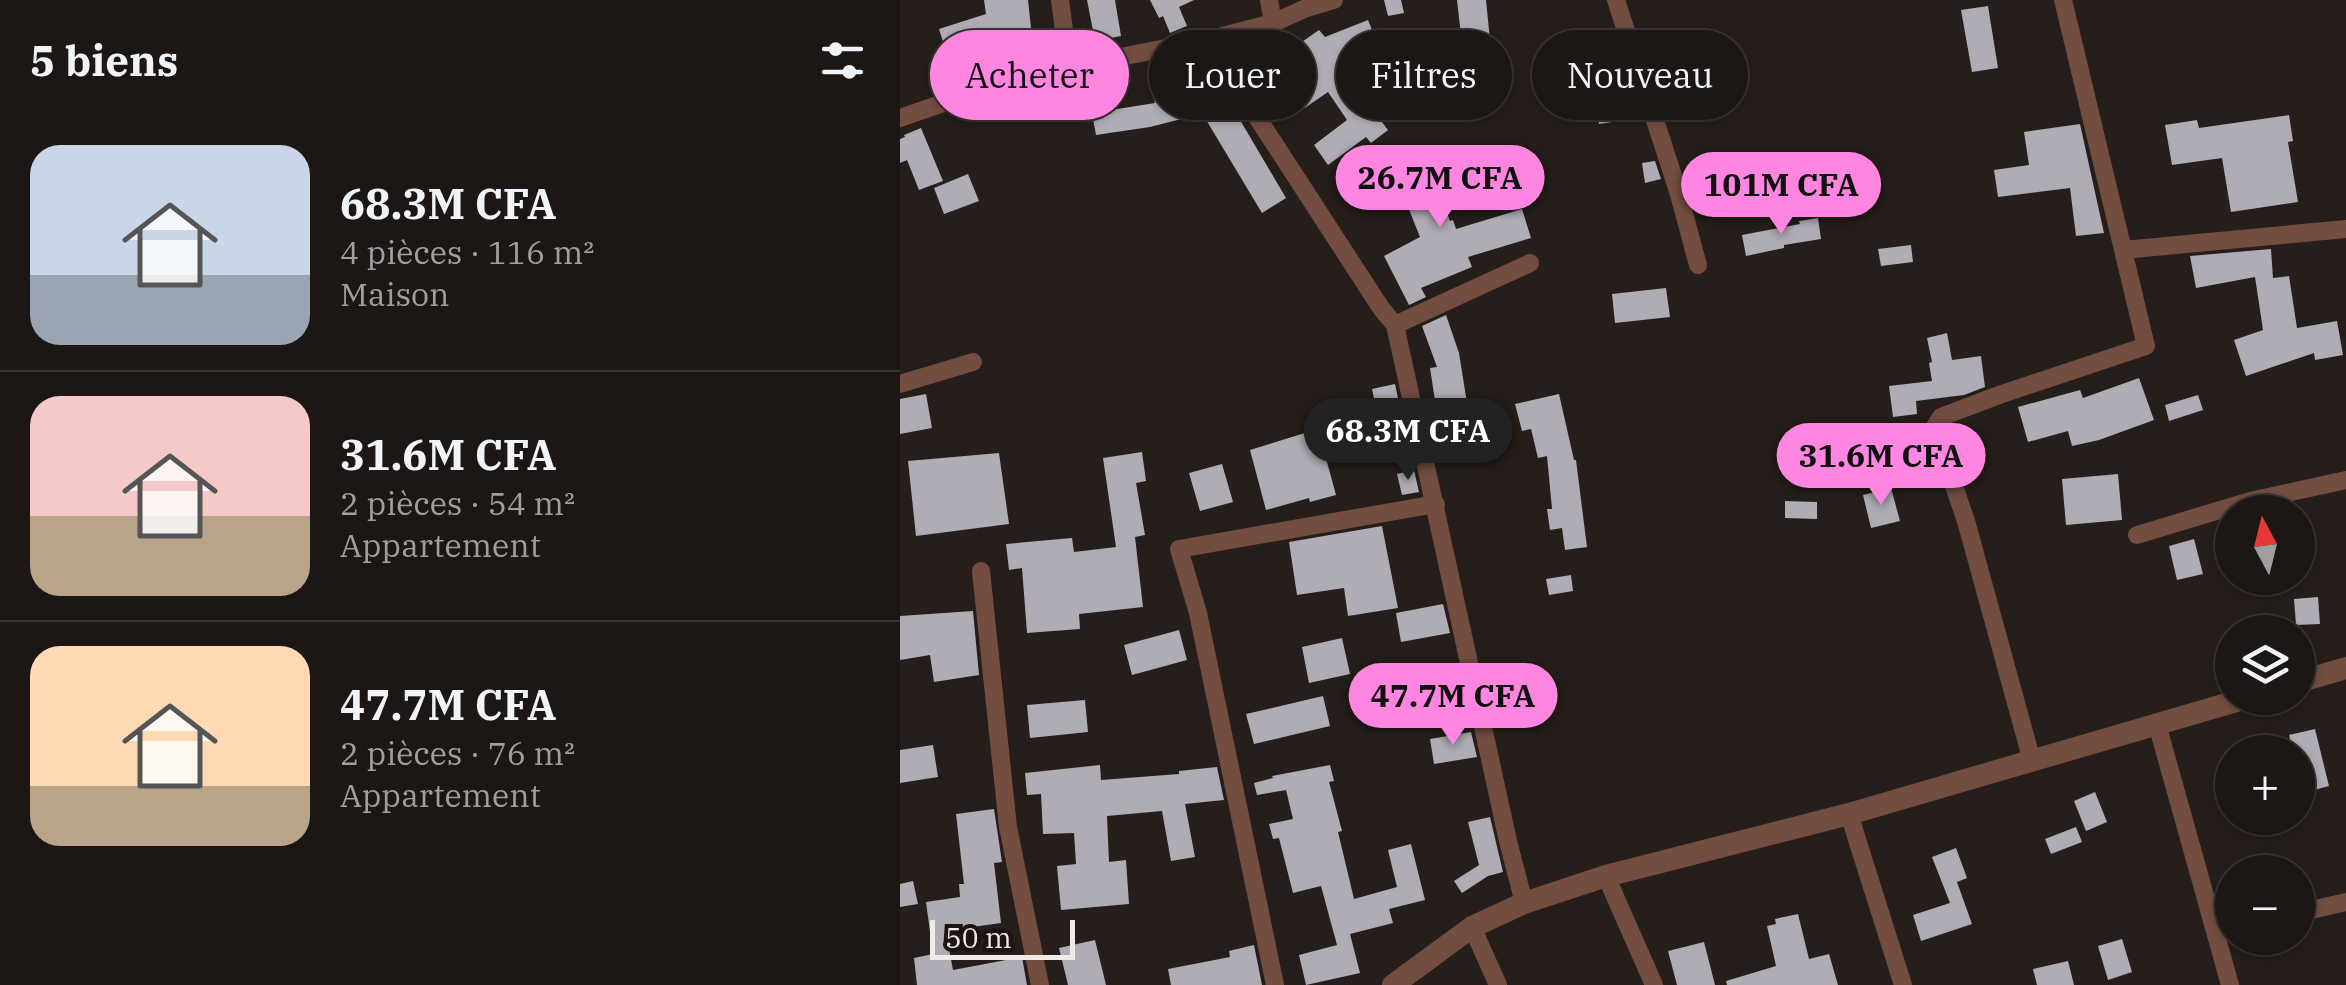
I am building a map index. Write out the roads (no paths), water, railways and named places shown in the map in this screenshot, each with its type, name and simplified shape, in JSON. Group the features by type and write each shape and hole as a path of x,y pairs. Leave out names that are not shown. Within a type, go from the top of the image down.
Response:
{"street":[{"path":"1060,0 1064,30"},
{"path":"1268,0 1273,22"},
{"path":"1244,30 1334,0"},
{"path":"1616,0 1698,266"},
{"path":"2032,762 1966,522 1934,428 1941,417 1998,394 2146,346 2063,0"},
{"path":"900,118 930,108"},
{"path":"1260,120 1381,308 1396,325 1524,903"},
{"path":"2123,250 2346,229"},
{"path":"1396,325 1530,263"},
{"path":"900,384 974,362"},
{"path":"2137,534 2250,501 2346,480"},
{"path":"1276,985 1198,613 1180,549 1436,504"},
{"path":"981,571 1008,827 1040,985"},
{"path":"2315,677 2346,668"},
{"path":"1393,985 1472,927 1524,903 1606,876 1850,814 2215,707"},
{"path":"2157,724 2230,985"},
{"path":"1850,814 1903,985"},
{"path":"1606,876 1654,985"},
{"path":"2315,909 2346,902"},
{"path":"1472,927 1498,985"}]}
